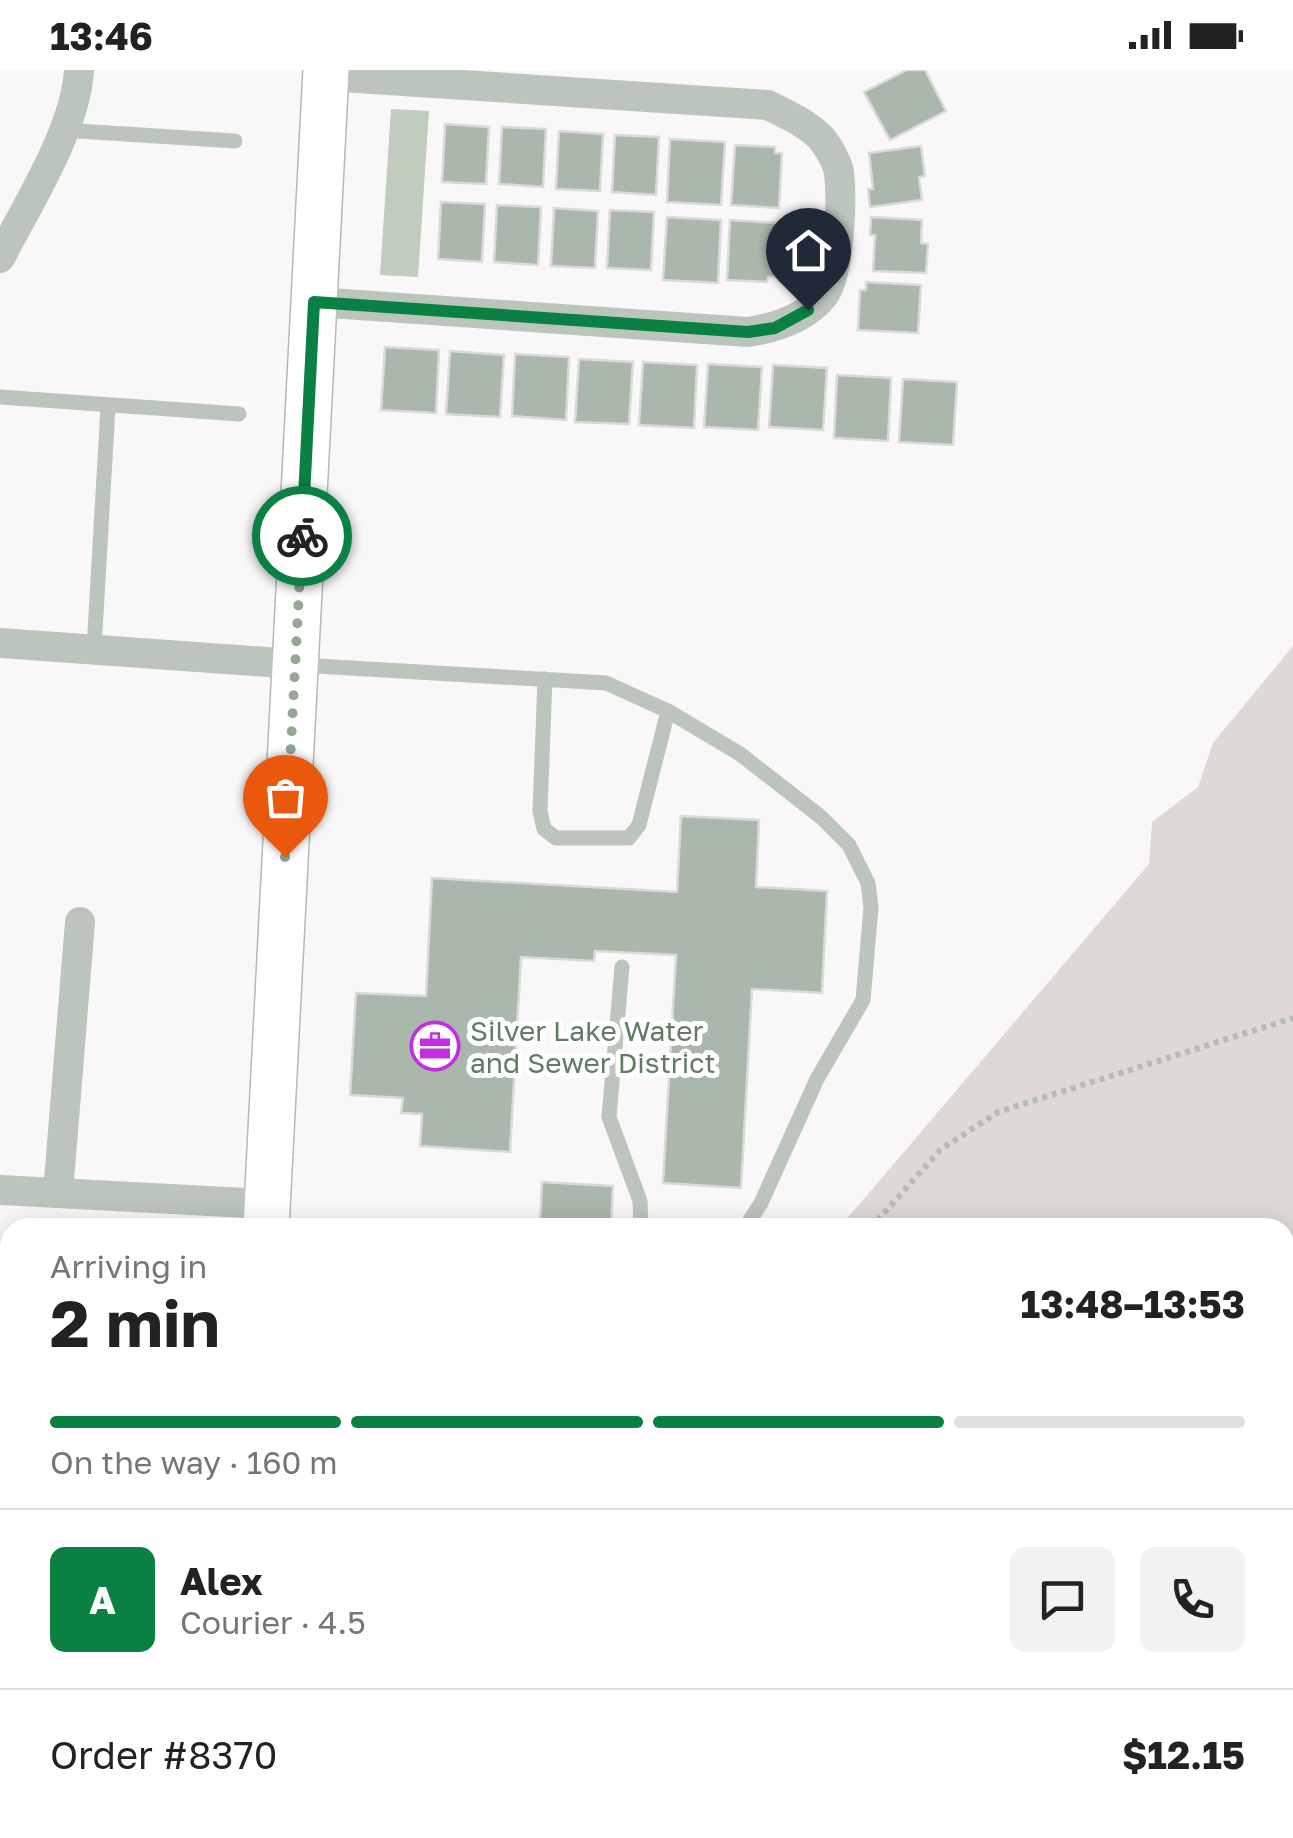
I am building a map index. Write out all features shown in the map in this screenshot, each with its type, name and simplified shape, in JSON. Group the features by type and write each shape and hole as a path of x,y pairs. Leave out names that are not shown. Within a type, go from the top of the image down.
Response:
{"street":[{"path":"0,258 78,92 79,70"},
{"path":"0,1190 267,1216 295,664 326,73 768,106 821,138 838,168 835,266 826,294 808,310 775,328 748,332 314,302"},
{"path":"0,643 295,664"},
{"path":"58,1193 80,922"}],"lane":[{"path":"62,130 235,140"},
{"path":"0,398 240,414"},
{"path":"94,649 108,406"},
{"path":"295,664 606,683 668,711 740,754 822,817 849,845 868,884 870,950 863,1000 817,1079 751,1218"},
{"path":"546,679 540,810 544,829 556,838 629,838 638,825 668,711"},
{"path":"622,967 609,1117 640,1202 641,1218"}],"path":[{"path":"880,1218 940,1150 998,1112 1293,1018"}],"shaded area":[{"path":"391,109 429,111 418,277 380,275"},
{"path":"1293,646 1293,1218 848,1218 1149,864 1152,822 1198,787 1213,743"}],"building":[{"path":"907,70 925,70 946,111 890,140 864,92"},
{"path":"445,124 489,127 486,184 442,182"},
{"path":"502,127 546,129 543,187 499,184"},
{"path":"559,131 603,134 600,191 556,189"},
{"path":"615,135 659,137 656,195 612,192"},
{"path":"670,139 725,142 721,205 667,202"},
{"path":"735,145 775,147 775,153 782,153 779,208 731,205"},
{"path":"921,146 925,176 919,177 922,200 870,207 868,189 873,189 869,153"},
{"path":"441,202 485,204 482,262 438,259"},
{"path":"497,205 541,207 538,265 494,262"},
{"path":"554,208 598,211 595,268 551,266"},
{"path":"610,210 654,212 651,270 607,268"},
{"path":"667,217 721,220 718,283 663,280"},
{"path":"871,217 922,220 921,243 928,244 926,273 873,271 875,235 870,235"},
{"path":"730,220 778,223 775,277 768,277 767,282 727,280"},
{"path":"866,282 921,285 918,333 858,330 860,290 866,290"},
{"path":"385,347 439,350 436,413 381,410"},
{"path":"450,351 504,355 500,417 446,414"},
{"path":"515,354 569,357 566,420 512,416"},
{"path":"579,359 633,362 629,424 575,422"},
{"path":"643,362 697,365 694,428 639,425"},
{"path":"708,364 762,367 758,430 704,427"},
{"path":"773,365 827,368 823,430 769,427"},
{"path":"837,375 891,378 888,441 834,438"},
{"path":"903,379 957,382 953,445 899,442"},
{"name":"Silver Lake Water and Sewer District","path":"681,816 759,820 756,887 827,891 822,993 752,989 741,1188 663,1183 676,955 595,951 594,961 521,957 510,1152 420,1146 422,1114 401,1113 403,1098 350,1095 356,993 426,996 432,878 677,892"},
{"path":"542,1182 613,1186 611,1218 540,1218"}],"way so far":[{"path":"285,857 302,536"}],"place":[{"name":"Silver Lake Water and Sewer District","path":"435,1046"}],"route":[{"path":"302,536 314,302 748,332 775,328 808,310"}]}
